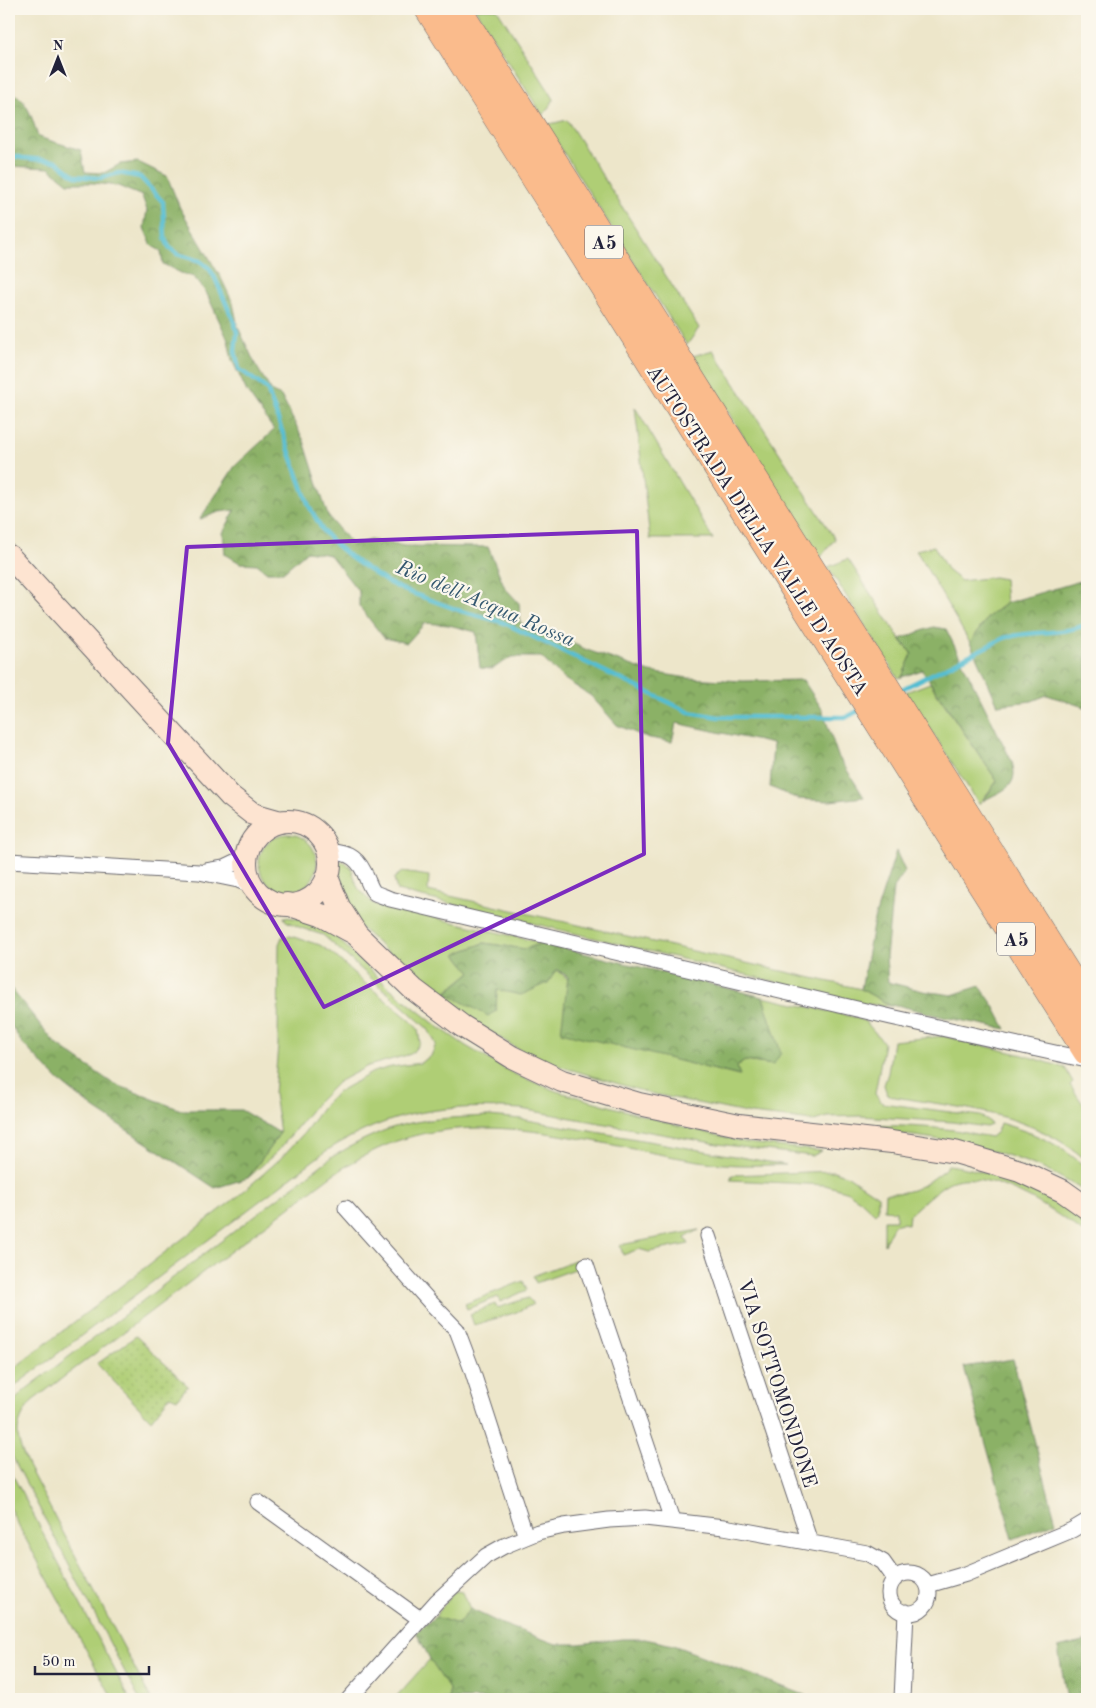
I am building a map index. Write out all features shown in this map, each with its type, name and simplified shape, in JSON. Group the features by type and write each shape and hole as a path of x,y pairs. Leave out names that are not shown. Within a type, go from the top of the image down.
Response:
{"highway":[{"name":"AUTOSTRADA DELLA VALLE D'AOSTA","path":"429,9 521,132 879,697 956,821 1085,1050"},
{"name":"AUTOSTRADA DELLA VALLE D'AOSTA","path":"457,9 521,132"},
{"name":"AUTOSTRADA DELLA VALLE D'AOSTA","path":"956,821 1087,1006"}],"main road":[{"path":"9,556 230,796 253,814 281,822 296,822 311,828 323,841 328,852 327,877 320,889 311,897 302,902 287,904"},
{"path":"230,796 246,824 247,872 254,887 269,900 321,915 356,934"},
{"path":"248,851 262,830 281,822"},
{"path":"327,877 339,906 356,934 413,989 462,1026 512,1056 562,1081 639,1104 739,1125 892,1142 955,1152 1020,1171 1063,1191 1087,1208"}],"street":[{"path":"199,872 224,868 248,851"},
{"path":"328,852 350,856 362,865 369,885 375,892 390,899 891,1017 1085,1050"},
{"path":"9,861 199,872 238,880 254,887"},
{"path":"346,1208 457,1330 471,1367 526,1537"},
{"name":"VIA SOTTOMONDONE","path":"708,1236 810,1542"},
{"path":"586,1265 672,1520"},
{"path":"258,1502 420,1619"},
{"path":"349,1699 420,1619 445,1593 486,1556 538,1532 564,1526 609,1520 645,1518 672,1520 810,1542 867,1553 882,1562 895,1579"},
{"path":"928,1585 966,1574 1072,1530 1087,1521"},
{"path":"913,1573 922,1577 928,1585 930,1593 928,1602 922,1608 914,1612 906,1612 895,1607 890,1596 891,1584 895,1579 903,1574 913,1573"},
{"path":"902,1699 906,1612"}],"highlighted area":[{"path":"637,531 644,854 324,1007 168,743 187,547"}],"green space":[{"path":"475,9 497,9 554,99 543,116"},
{"path":"14,93 27,107 38,137 81,150 85,172 104,173 120,164 138,162 167,176 180,208 221,278 233,303 238,327 255,364 272,392 281,396 304,441 328,516 352,545 370,540 405,546 488,547 505,588 519,603 521,624 555,635 587,650 650,672 688,678 743,681 803,680 822,709 838,756 864,797 830,801 798,799 770,787 773,744 676,723 672,742 645,737 617,725 591,696 563,678 541,657 512,657 492,669 480,668 476,632 449,625 425,623 407,643 384,638 359,606 359,592 330,555 307,551 283,572 267,572 257,564 240,563 225,554 223,533 235,510 219,512 200,519 235,466 274,430 247,392 232,360 228,340 206,292 194,277 163,264 161,251 152,246 144,228 147,210 142,196 118,186 94,183 68,183 49,168 9,166 9,95"},
{"path":"567,120 699,328 687,345 546,125"},
{"path":"713,350 835,539 820,558 693,356"},
{"path":"635,407 713,539 650,539"},
{"path":"934,546 948,571 961,581 994,577 1004,579 1006,603 988,617 970,643 916,550"},
{"path":"848,559 900,639 912,654 902,677 898,678 828,567"},
{"path":"1087,579 1087,708 1047,695 1032,701 998,705 970,643 988,617 1006,603"},
{"path":"933,627 946,629 1012,762 1014,778 1011,783 1003,791 983,801 997,781 922,670 902,677 912,654 900,639"},
{"path":"930,683 997,781 979,804 906,692"},
{"path":"288,834 299,836 309,842 315,852 317,863 315,874 309,884 299,890 288,892 277,890 267,884 261,874 259,863 261,852 267,842 277,836"},
{"path":"896,851 905,871 893,889 886,957 888,982 923,991 952,995 980,986 994,1006 1006,1029 943,1017 897,1005 891,1006 861,989 874,920"},
{"path":"337,862 344,862 351,867 358,888 372,903 385,908 419,914 542,943 525,949 484,943 456,954 471,972 446,992 496,1011 497,989 556,969 657,1055 739,1076 737,1066 745,1061 772,1065 780,1053 763,997 854,1017 866,1022 884,1043 875,1094 882,1103 980,1116 988,1120 991,1125 986,1127 952,1122 860,1116 828,1117 814,1121 751,1114 649,1093 562,1067 518,1049 446,1005 351,919 335,871"},
{"path":"402,872 429,876 428,891 861,989 891,1006 865,1004 397,891 394,878"},
{"path":"284,917 305,919 329,930 386,985 437,1026 466,1046 514,1074 556,1091 748,1143 822,1151 812,1156 718,1144 521,1109 443,1109 397,1118 350,1137 326,1151 16,1385 9,1395 9,1372 237,1197 280,1159 304,1133 326,1103 338,1092 373,1072 391,1067 420,1063 431,1056 436,1044 428,1029 323,935 301,928 286,921"},
{"path":"290,936 320,945 333,954 410,1020 418,1029 420,1043 411,1054 368,1066 338,1082 315,1105 278,1151 248,1178 280,1133 274,1094 278,1045 279,944 282,937"},
{"path":"484,943 525,949 542,943 763,997 781,1053 773,1065 745,1061 737,1066 740,1076 561,1032 568,977 557,969 548,983 521,995 497,990 496,1011 488,1016 446,993 471,972 456,954"},
{"path":"9,986 55,1043 112,1083 181,1110 241,1110 280,1133 248,1178 215,1188 95,1109 58,1080 22,1043 9,1022"},
{"path":"943,1036 1023,1055 1065,1068 1073,1082 1070,1085 1087,1110 1087,1161 1066,1145 1044,1132 1021,1123 971,1109 895,1097 887,1094 884,1085 888,1073 893,1041"},
{"path":"489,1116 521,1119 786,1165 714,1163 560,1135 521,1130 483,1128 444,1130 396,1141 377,1149 332,1175 32,1401 21,1418 19,1426 18,1433 21,1447 28,1466 151,1699 139,1699 12,1456 9,1448 9,1410 25,1390 332,1157 370,1136 403,1125 431,1120"},
{"path":"1000,1123 1047,1140 1077,1160 1087,1169 1087,1193 1059,1176 1000,1153 969,1145 843,1127 919,1127 957,1130 991,1137 997,1132"},
{"path":"948,1165 1003,1178 1038,1192 1087,1221 1087,1236 1059,1215 1021,1194 1001,1185 982,1180 964,1179 948,1183 934,1193 909,1215 908,1224 894,1225 884,1244 884,1220 896,1220 896,1211 884,1210 885,1193 904,1192 918,1188"},
{"path":"834,1171 848,1176 878,1196 878,1211 875,1214 860,1200 846,1191 825,1185 730,1180 732,1175"},
{"path":"699,1230 685,1238 689,1244 649,1252 639,1249 623,1255 620,1245"},
{"path":"575,1260 578,1268 536,1283 533,1276"},
{"path":"523,1281 527,1290 500,1302 498,1297 467,1309 465,1304"},
{"path":"528,1298 534,1304 514,1313 474,1325 470,1314 495,1304 497,1308"},
{"path":"136,1336 188,1386 177,1399 170,1396 151,1420 97,1364"},
{"path":"1013,1359 1056,1522 1013,1539 964,1367"},
{"path":"9,1468 130,1699 113,1699 17,1523 9,1506"},
{"path":"455,1591 463,1592 470,1609 458,1624 435,1617"},
{"path":"470,1609 502,1624 556,1644 645,1639 673,1645 815,1699 449,1699 449,1689 432,1663 416,1632 435,1617 458,1624"},
{"path":"1087,1641 1087,1699 1067,1699 1058,1648"},
{"path":"431,1658 449,1689 449,1699 394,1699"}],"waterway":[{"name":"Rio dell'Acqua Rossa","path":"9,155 56,161 75,176 100,178 119,173 140,177 163,202 165,238 169,247 177,254 200,261 209,268 215,278 235,324 237,333 235,351 239,369 267,389 309,506 323,531 354,560 387,582 461,611 502,622 689,712 719,717 847,717 860,710"},
{"name":"Rio dell'Acqua Rossa","path":"898,691 1004,638 1025,634 1057,632 1087,624"}]}
